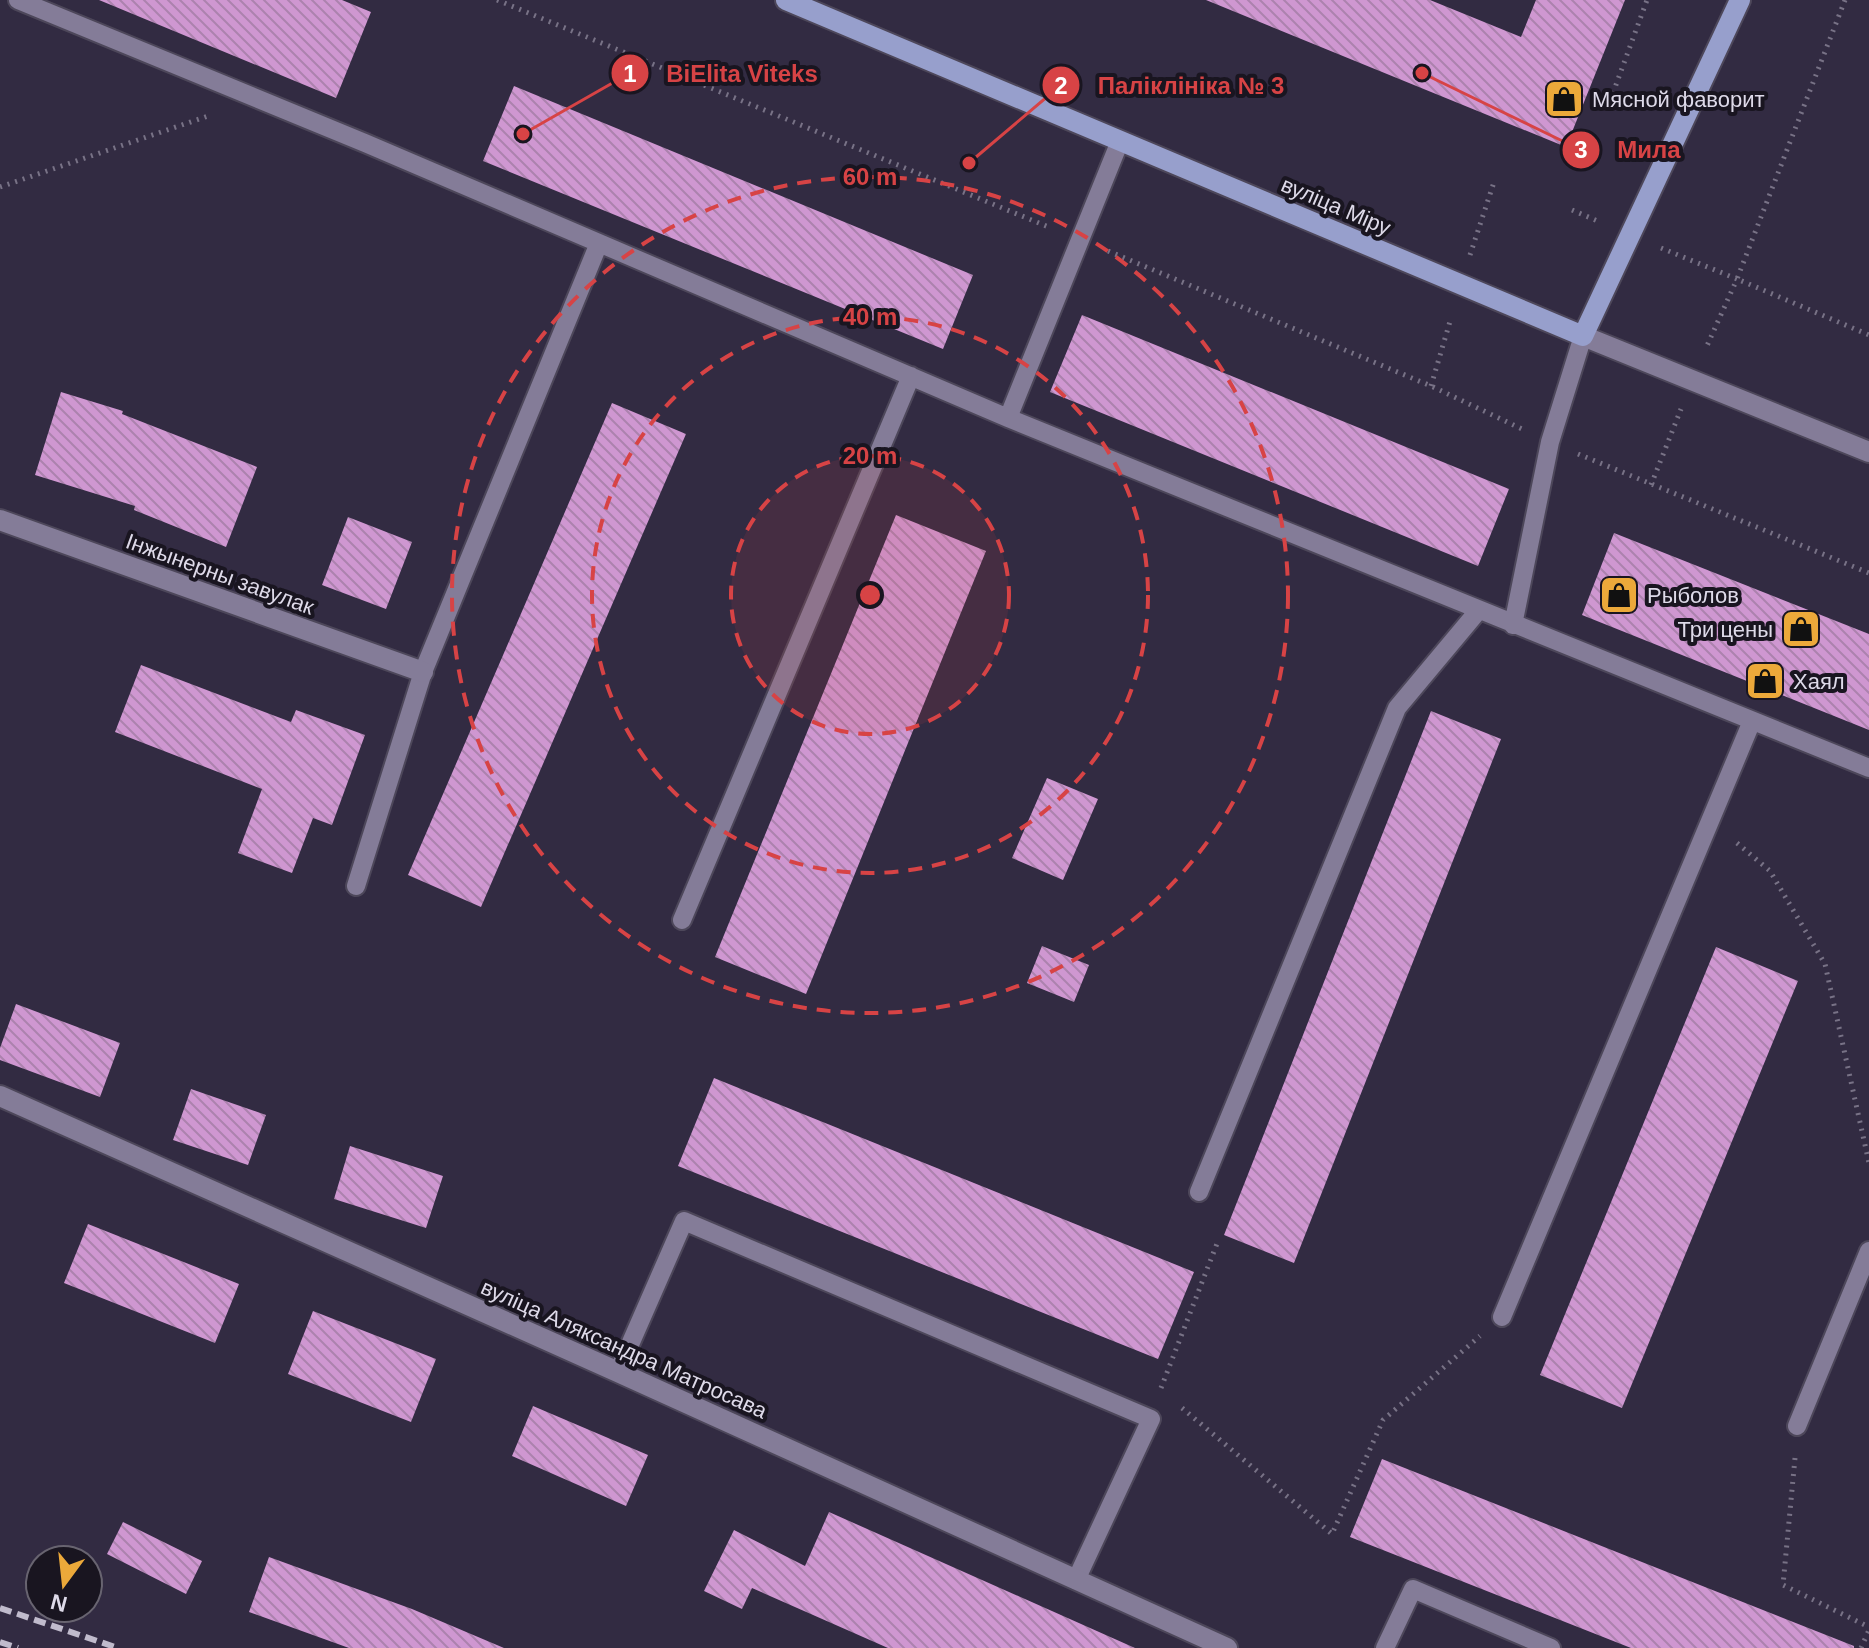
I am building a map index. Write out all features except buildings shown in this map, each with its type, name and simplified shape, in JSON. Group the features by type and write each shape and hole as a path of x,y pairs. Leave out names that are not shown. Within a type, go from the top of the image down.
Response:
{"main road":[{"name":"вуліца Міру","path":"786,0 1583,336"},
{"path":"1583,336 1740,0"}],"street":[{"name":"вуліца Міру","path":"1583,336 1869,452"},
{"name":"Інжынерны завулак","path":"0,520 423,672"},
{"name":"вуліца Аляксандра Матросава","path":"0,1096 1076,1580 1198,1642 1227,1648"}],"lane":[{"path":"18,0 259,99 1008,418 1869,768"},
{"path":"1008,418 1120,141"},
{"path":"356,886 423,672 599,243"},
{"path":"1513,625 1550,442 1583,336"},
{"path":"682,920 911,376"},
{"path":"1199,1192 1397,708 1478,611"},
{"path":"1502,1317 1752,721"},
{"path":"618,1372 684,1221 1151,1419 1076,1580"},
{"path":"1797,1426 1869,1251"},
{"path":"1385,1648 1413,1589 1551,1648"}],"path":[{"path":"497,0 1431,386 1550,442 1869,573"},
{"path":"1613,93 1647,0"},
{"path":"1845,0 1737,279 1869,335"},
{"path":"0,187 259,99"},
{"path":"1711,819 1770,871 1825,964 1869,1163"},
{"path":"1160,1390 1218,1241"},
{"path":"1172,1399 1332,1534 1383,1420 1502,1317"},
{"path":"1797,1426 1783,1585 1869,1628 1861,1648"}],"railway":[{"path":"0,1608 118,1648"},
{"path":"0,1642 18,1648"}],"place":[{"name":"Мила","path":"1422,73"},
{"name":"Мясной фаворит","path":"1564,99"},
{"name":"BiElita Viteks","path":"523,134"},
{"name":"Паліклініка № 3","path":"969,163"},
{"name":"Рыболов","path":"1619,595"},
{"name":"Три цены","path":"1801,629"},
{"name":"Хаял","path":"1765,681"}]}
